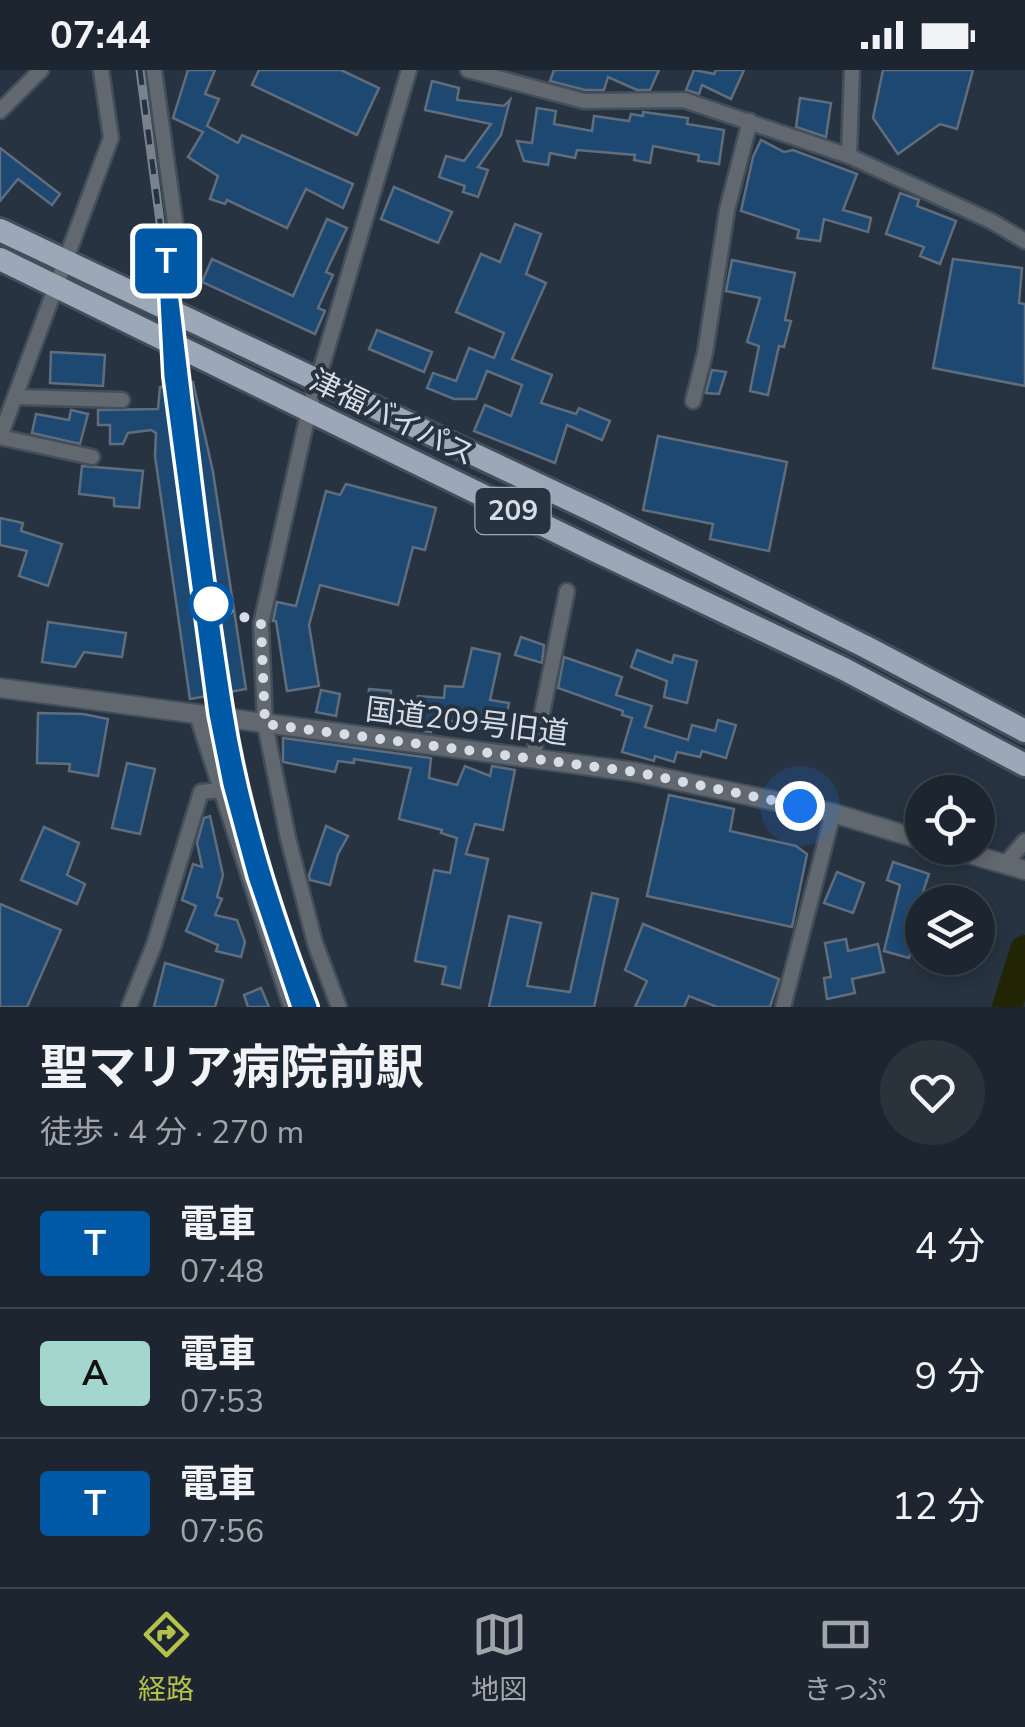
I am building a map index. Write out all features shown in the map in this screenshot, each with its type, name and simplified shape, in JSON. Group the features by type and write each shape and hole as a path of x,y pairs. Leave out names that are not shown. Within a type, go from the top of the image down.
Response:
{"highway":[{"name":"津福バイパス","path":"0,230 636,532 1025,732"},
{"name":"津福バイパス","path":"0,259 844,669 1025,765"}],"street":[{"path":"0,111 40,70"},
{"path":"92,457 0,438 111,138 101,70"},
{"path":"154,70 182,266"},
{"path":"339,1007 315,943 301,890 265,724 261,624 309,410 409,70"},
{"path":"468,70 584,101 684,100 849,156 993,222 1025,241"},
{"path":"849,156 852,70"},
{"path":"693,401 727,210 750,121"},
{"path":"15,397 122,400"},
{"path":"533,757 567,591"},
{"name":"国道209号旧道","path":"0,688 635,772 833,813 905,835"},
{"path":"196,715 291,1007"},
{"path":"128,1007 154,946 201,792 220,790"},
{"path":"789,1006 833,813"},
{"path":"1005,864 1025,841"},
{"path":"995,861 1025,870"}],"building":[{"path":"188,70 215,70 205,94 219,99 207,126 238,143 242,135 353,184 343,208 306,189 287,228 227,200 225,204 210,199 218,176 188,157 203,132 173,118"},
{"path":"259,70 341,70 379,88 357,135 252,85"},
{"path":"554,70 659,70 650,90 637,90 608,77 604,90 585,90 550,81"},
{"path":"694,70 714,74 716,70 744,70 731,99 702,85 699,94 686,90"},
{"path":"883,70 973,70 957,129 940,124 898,154 873,118"},
{"path":"432,81 459,88 457,100 504,106 510,100 501,135 478,167 488,170 478,197 463,192 465,186 439,177 446,156 464,161 491,124 425,110"},
{"path":"800,98 831,103 826,137 796,127"},
{"path":"537,108 556,111 554,124 592,131 594,116 629,121 631,114 643,116 643,112 688,118 687,124 724,130 719,164 698,161 699,155 653,146 650,163 634,160 635,155 577,150 575,158 550,153 548,165 524,161 517,141 532,143"},
{"path":"761,140 784,152 793,150 857,174 843,210 871,218 868,232 824,219 820,241 797,238 799,230 741,211 753,157"},
{"path":"0,148 60,194 52,205 18,179 0,201"},
{"path":"394,187 452,212 438,243 381,219"},
{"path":"900,193 919,200 917,206 956,221 940,264 920,256 924,247 886,234"},
{"path":"327,219 347,228 326,272 333,275 318,308 325,311 315,334 202,282 212,259 293,296"},
{"path":"515,224 541,234 526,274 546,283 512,359 552,375 541,403 576,414 579,408 610,421 602,440 567,425 555,463 474,431 485,405 511,416 522,385 487,371 476,399 454,399 427,388 433,373 456,381 469,348 494,358 504,333 456,312 481,254 500,262"},
{"path":"953,259 1022,268 1019,303 1025,304 1025,386 933,368"},
{"path":"732,260 795,273 785,320 791,321 784,347 779,346 768,395 750,391 759,346 747,342 760,298 726,291"},
{"path":"377,330 432,352 424,372 369,349"},
{"path":"51,352 105,355 103,386 50,383"},
{"path":"712,370 726,372 719,394 706,393"},
{"path":"193,382 213,472 246,689 190,699 155,456 156,433 128,433 123,444 110,444 110,425 98,425 98,410 158,409 160,387"},
{"path":"71,410 88,414 80,444 32,433 36,414 69,420"},
{"path":"658,436 787,462 769,551 710,539 713,524 643,510"},
{"path":"82,466 143,471 139,508 114,506 114,498 79,494"},
{"path":"346,484 436,508 425,550 413,547 398,605 320,585 309,625 319,686 287,691 273,621 277,602 296,606 326,491 340,495"},
{"path":"0,518 23,523 21,531 62,544 48,586 19,576 27,551 0,545"},
{"path":"48,622 126,633 122,657 84,652 75,667 42,662"},
{"path":"521,637 544,645 542,663 515,655"},
{"path":"472,648 500,654 490,700 509,703 503,733 462,725 463,722 432,720 431,732 415,730 418,696 444,698 445,686 463,687"},
{"path":"637,650 672,663 674,655 697,661 687,703 664,697 667,681 631,667"},
{"path":"564,657 622,677 616,695 652,706 645,727 688,740 692,725 715,731 718,720 736,725 726,758 702,751 700,757 677,752 674,762 655,756 654,761 622,752 632,718 622,715 623,711 558,688"},
{"path":"369,689 391,691 388,721 365,719"},
{"path":"321,690 340,694 336,716 316,712"},
{"path":"38,713 108,719 98,776 69,771 70,764 37,763"},
{"path":"283,738 431,758 429,778 457,785 465,766 490,776 492,766 515,770 503,830 475,824 466,854 488,859 460,988 442,984 446,967 415,961 434,870 450,873 457,838 399,819 411,768 354,759 354,763 338,761 335,772 283,762"},
{"path":"127,763 155,769 140,834 112,828"},
{"path":"669,795 734,809 730,831 796,846 807,854 792,927 647,896"},
{"path":"210,816 223,875 217,897 222,899 215,915 237,920 245,942 241,957 216,951 218,945 186,931 196,906 182,900 193,864 202,867 197,843 204,818"},
{"path":"326,826 348,836 338,854 330,885 310,880 309,875"},
{"path":"44,827 79,843 67,875 85,884 77,904 21,880"},
{"path":"893,862 929,874 925,885 905,885 905,957 884,951 900,885 887,880"},
{"path":"837,872 864,883 853,913 824,903"},
{"path":"592,893 618,899 594,1007 489,1007 509,916 541,923 527,986 570,992"},
{"path":"0,904 61,930 27,1007 0,1007"},
{"path":"643,924 779,979 770,1007 717,1007 689,996 684,1007 635,1007 647,981 625,970"},
{"path":"846,939 848,951 878,944 884,972 852,979 855,993 827,999 824,978 831,977 825,943"},
{"path":"165,963 223,980 215,1007 154,1007"},
{"path":"261,988 269,1007 248,1007 244,995"}],"waterway":[{"path":"1007,1007 1025,950"}],"railway":[{"path":"140,70 225,716 264,874 309,1007"}],"train":[{"name":"T","path":"300,1007 256,876 217,714 172,376 166,260 225,716 264,874 309,1007"}],"route":[{"path":"211,604 261,624 265,724 635,772 800,806"}]}
